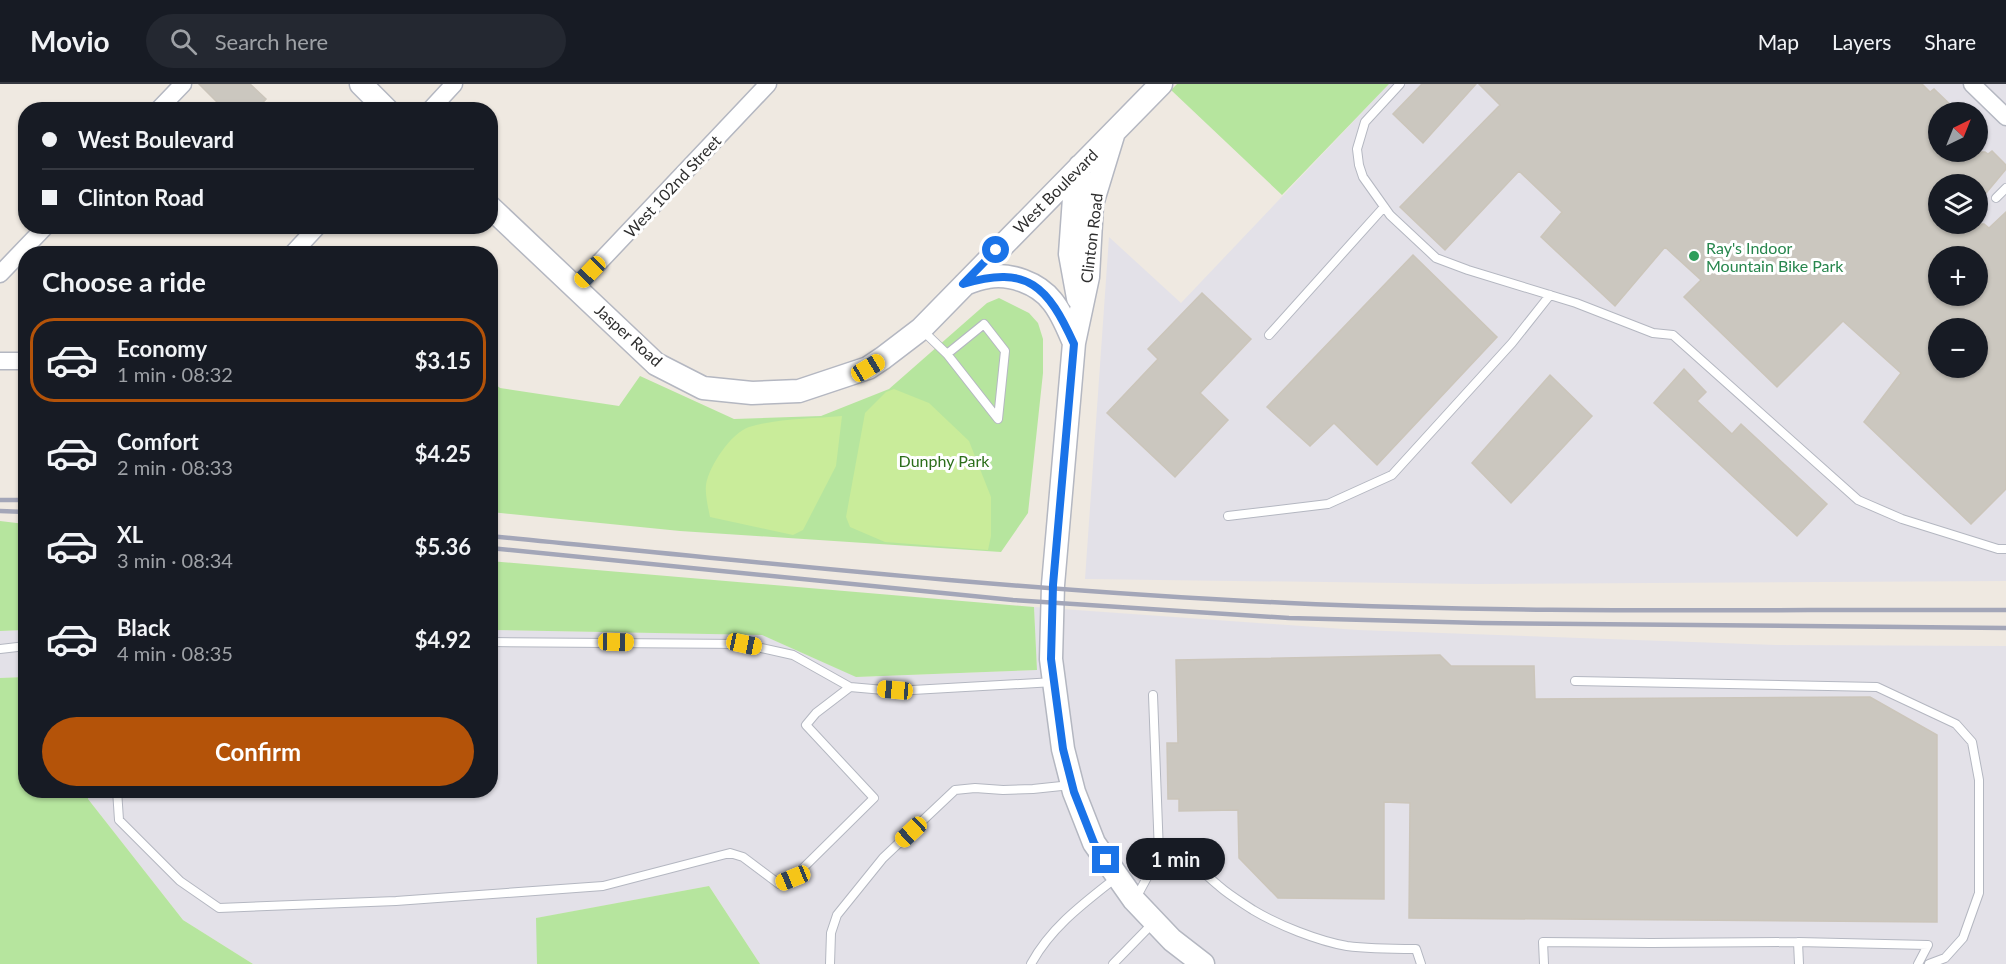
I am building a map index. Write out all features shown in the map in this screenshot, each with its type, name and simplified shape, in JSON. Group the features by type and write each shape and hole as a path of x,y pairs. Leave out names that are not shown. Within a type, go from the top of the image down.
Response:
{"street":[{"path":"166,102 183,84"},
{"path":"361,84 379,102"},
{"path":"437,102 454,84"},
{"name":"West 102nd Street","path":"576,287 768,84"},
{"name":"West Boulevard","path":"868,368 921,329 1161,84"},
{"path":"1972,84 2006,117"},
{"name":"Clinton Road","path":"1114,132 1083,201 1070,254 1080,309 1074,344 1053,585 1051,659 1063,749 1072,785 1094,843 1134,900 1172,940 1203,964"},
{"name":"Clinton Road","path":"1080,166 1083,201"},
{"name":"Jasper Road","path":"498,214 656,364 703,388 752,393 799,391 868,368"},
{"path":"27,246 38,234"},
{"path":"299,246 311,234"},
{"path":"0,274 18,255"},
{"path":"963,284 988,276 1007,276 1022,280 1052,300 1074,344"},
{"path":"0,361 18,361"}],"lane":[{"path":"1400,84 1365,122 1357,149 1364,177 1384,207 1436,258 1550,295 1653,333 1673,335 1858,500 1902,519 1998,549 2006,549"},
{"path":"1996,198 2006,188"},
{"path":"1269,335 1384,207"},
{"path":"1228,516 1328,504 1392,475 1512,343 1550,295"},
{"path":"921,329 947,354 998,419 1005,351 984,324 947,354"},
{"path":"498,642 744,644 793,655 850,687 895,690 1054,682"},
{"path":"0,649 18,647"},
{"path":"1575,681 1877,687 1956,724 1972,742 1979,780 1979,893 1963,938 1945,958 1929,964"},
{"path":"118,798 119,820 180,881 219,908 396,901 603,886 730,853 742,857 778,884 793,878 874,798 806,725 816,713 850,687"},
{"path":"1153,695 1159,853"},
{"path":"830,964 831,933 837,915 883,858 955,790 1033,789 1072,785"},
{"path":"1134,900 1144,884 1154,857 1162,851 1170,852 1181,855 1255,911 1285,925 1317,938 1347,946 1416,949 1421,964"},
{"path":"1031,964 1041,945 1060,924 1117,877"},
{"path":"1113,964 1154,922"},
{"path":"1544,964 1543,942 1798,942 1928,945 1917,964"},
{"path":"1798,942 1799,964"}],"shaded area":[{"path":"1389,84 2006,84 2006,581 1476,584 1085,579 1109,237 1181,303"},
{"path":"1034,607 1358,630 1776,645 2006,646 2006,964 760,964 709,886 537,918 537,964 253,964 183,920 88,799 498,798 498,630 762,635 857,677 1037,670"},
{"path":"18,630 18,677 0,678 0,631"}],"green space":[{"path":"1177,84 1389,84 1282,195 1171,90"},
{"name":"Dunphy Park","path":"999,298 1029,313 1038,323 1043,339 1043,373 1028,513 1001,552 680,531 498,513 498,386 619,406 640,376 734,419 821,416 889,389 987,303"},
{"path":"894,389 929,403 969,441 991,497 991,536 988,550 885,542 850,527 846,517 865,413 886,392"},
{"path":"842,416 836,466 803,530 793,535 710,517 706,492 708,477 722,451 742,430 772,422"},
{"path":"0,521 18,523 18,630 0,631"},
{"path":"498,562 1034,607 1037,670 856,677 762,635 498,630"},
{"path":"18,677 18,798 88,798 183,920 253,964 0,964 0,678"},
{"path":"709,886 760,964 537,964 536,918"}],"building":[{"path":"199,84 250,84 266,99 263,102 217,102"},
{"path":"1422,84 1476,84 1423,143 1393,114"},
{"path":"1479,84 1922,84 1930,92 1934,89 1948,102 1928,102 1928,162 1988,162 1988,154 1992,151 2006,165 2006,169 1988,191 1988,174 1928,174 1928,234 1988,234 1988,227 2006,212 2006,489 1971,524 1864,422 1901,373 1843,321 1777,387 1684,297 1701,280 1665,247 1615,306 1541,237 1562,212 1519,171 1445,250 1400,207 1500,105"},
{"path":"1413,255 1497,337 1377,465 1334,423 1310,446 1267,407"},
{"path":"1202,293 1251,339 1200,393 1228,420 1175,477 1107,413 1158,359 1148,349"},
{"path":"1684,369 1706,392 1697,401 1732,434 1741,424 1827,504 1797,536 1654,403"},
{"path":"1550,375 1592,416 1511,503 1472,463"},
{"path":"1440,655 1451,666 1534,666 1535,699 1870,697 1937,735 1937,922 1409,918 1410,803 1384,802 1384,899 1278,898 1239,858 1238,810 1179,811 1179,799 1168,799 1167,743 1178,743 1176,660"}],"railway":[{"path":"0,500 18,500"},
{"path":"0,511 18,512"},
{"path":"498,537 989,583 1289,603 1557,610 2006,610"},
{"path":"498,549 1013,600 1289,618 1482,623 2006,628"}],"place":[{"name":"Ray's Indoor Mountain Bike Park","path":"1694,256"}],"route":[{"path":"996,250 963,284 988,276 1007,276 1022,280 1052,300 1074,344 1053,585 1051,659 1063,749 1074,792 1094,843 1106,860"}]}
